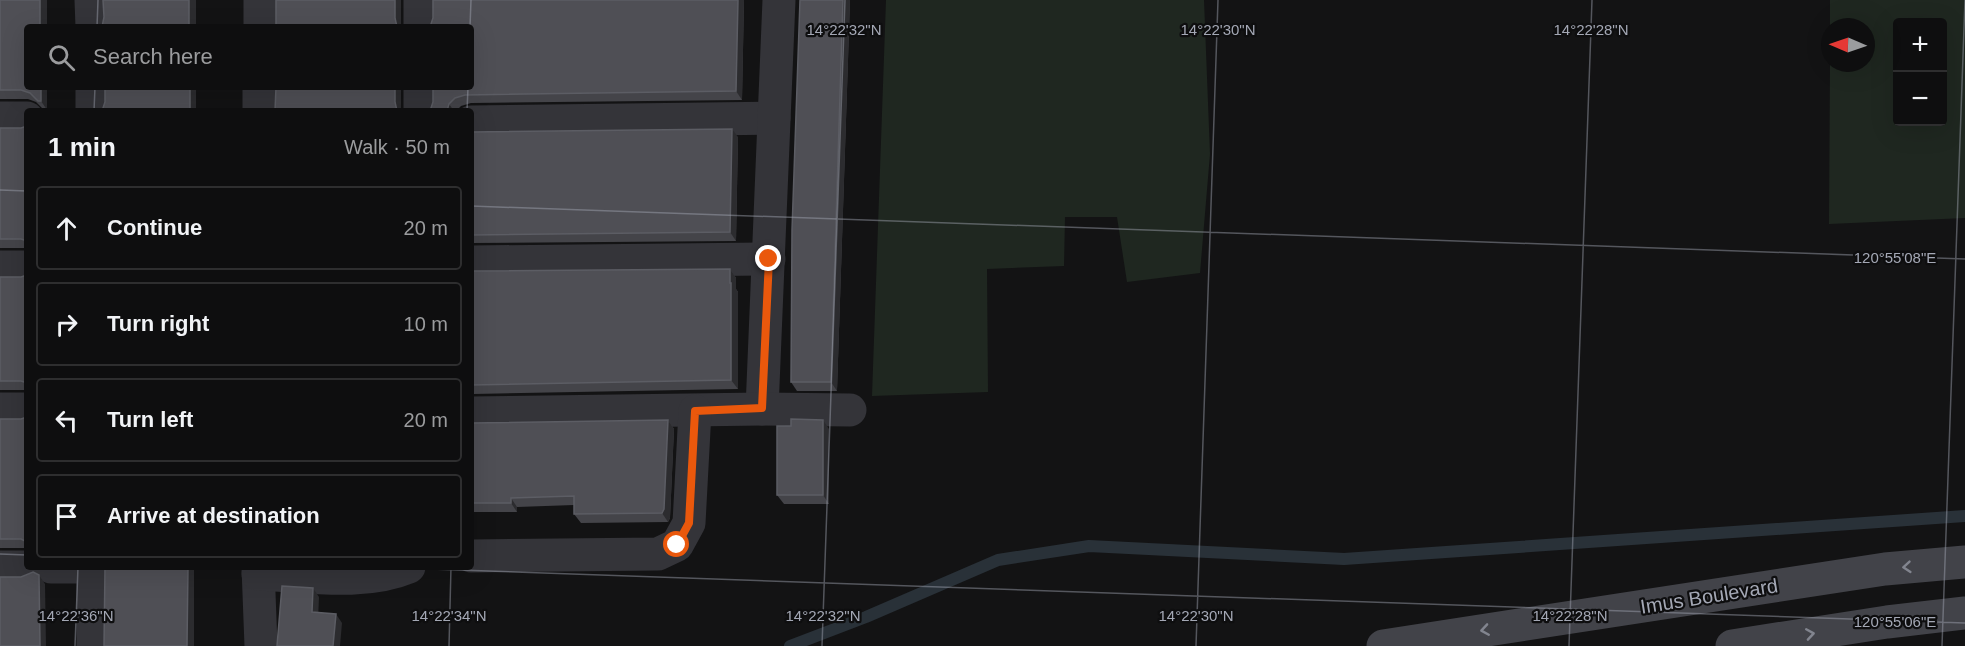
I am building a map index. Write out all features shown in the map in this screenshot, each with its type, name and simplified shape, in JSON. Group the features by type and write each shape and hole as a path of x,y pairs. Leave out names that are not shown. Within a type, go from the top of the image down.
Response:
{"main road":[{"name":"Imus Boulevard","path":"1383,646 1885,569 1965,562"},
{"path":"1732,646 1887,622 1965,613"}],"street":[{"path":"91,0 92,24"},
{"path":"260,0 260,24"},
{"path":"420,0 420,24"},
{"path":"762,408 779,0"},
{"path":"92,90 92,108"},
{"path":"259,108 260,90"},
{"path":"420,90 420,108"},
{"path":"0,118 24,118"},
{"path":"474,122 774,118"},
{"path":"474,262 769,259"},
{"path":"0,267 24,267"},
{"path":"474,413 695,411 762,408 850,410"},
{"path":"0,409 24,409"},
{"path":"474,556 658,554 677,545 689,523 695,411"},
{"path":"0,567 24,567"},
{"path":"93,570 93,646"},
{"path":"261,646 258,571 369,578 402,570"}],"shaded area":[{"path":"886,0 1204,0 1210,154 1200,273 1127,282 1117,217 1065,217 1064,266 987,269 988,392 872,396"},
{"path":"1830,0 1965,0 1965,218 1829,224 1830,72 1875,72 1875,18 1830,18"}],"building":[{"path":"0,0 40,0 40,24 24,24 24,90 41,90 41,101 21,90 0,90"},
{"path":"103,0 189,0 189,24 103,24"},
{"path":"276,0 395,0 396,24 276,24"},
{"path":"433,0 738,0 736,91 465,95 455,98 448,108 431,108 433,90 474,90 474,24 431,24"},
{"path":"800,0 843,0 831,382 791,382 792,230"},
{"path":"105,90 190,90 190,108 103,108"},
{"path":"276,90 395,90 396,108 275,108"},
{"path":"24,127 24,240 0,239 0,128"},
{"path":"732,129 730,232 474,235 474,132"},
{"path":"730,269 731,380 474,385 474,271"},
{"path":"24,276 24,382 0,381 0,277"},
{"path":"24,418 24,540 0,539 0,419"},
{"path":"791,419 823,420 823,495 777,495 777,426 791,426"},
{"path":"668,420 664,509 662,513 574,514 574,496 511,498 511,503 474,503 474,423"},
{"path":"105,570 188,570 187,646 104,646"},
{"path":"33,572 39,575 40,646 0,646 0,577 21,577"},
{"path":"282,586 313,588 312,612 336,614 333,646 277,646"}],"waterway":[{"path":"790,646 866,617 998,560 1089,546 1344,559 1965,516"}],"route":[{"path":"677,545 689,523 695,411 762,408 769,259"}]}
